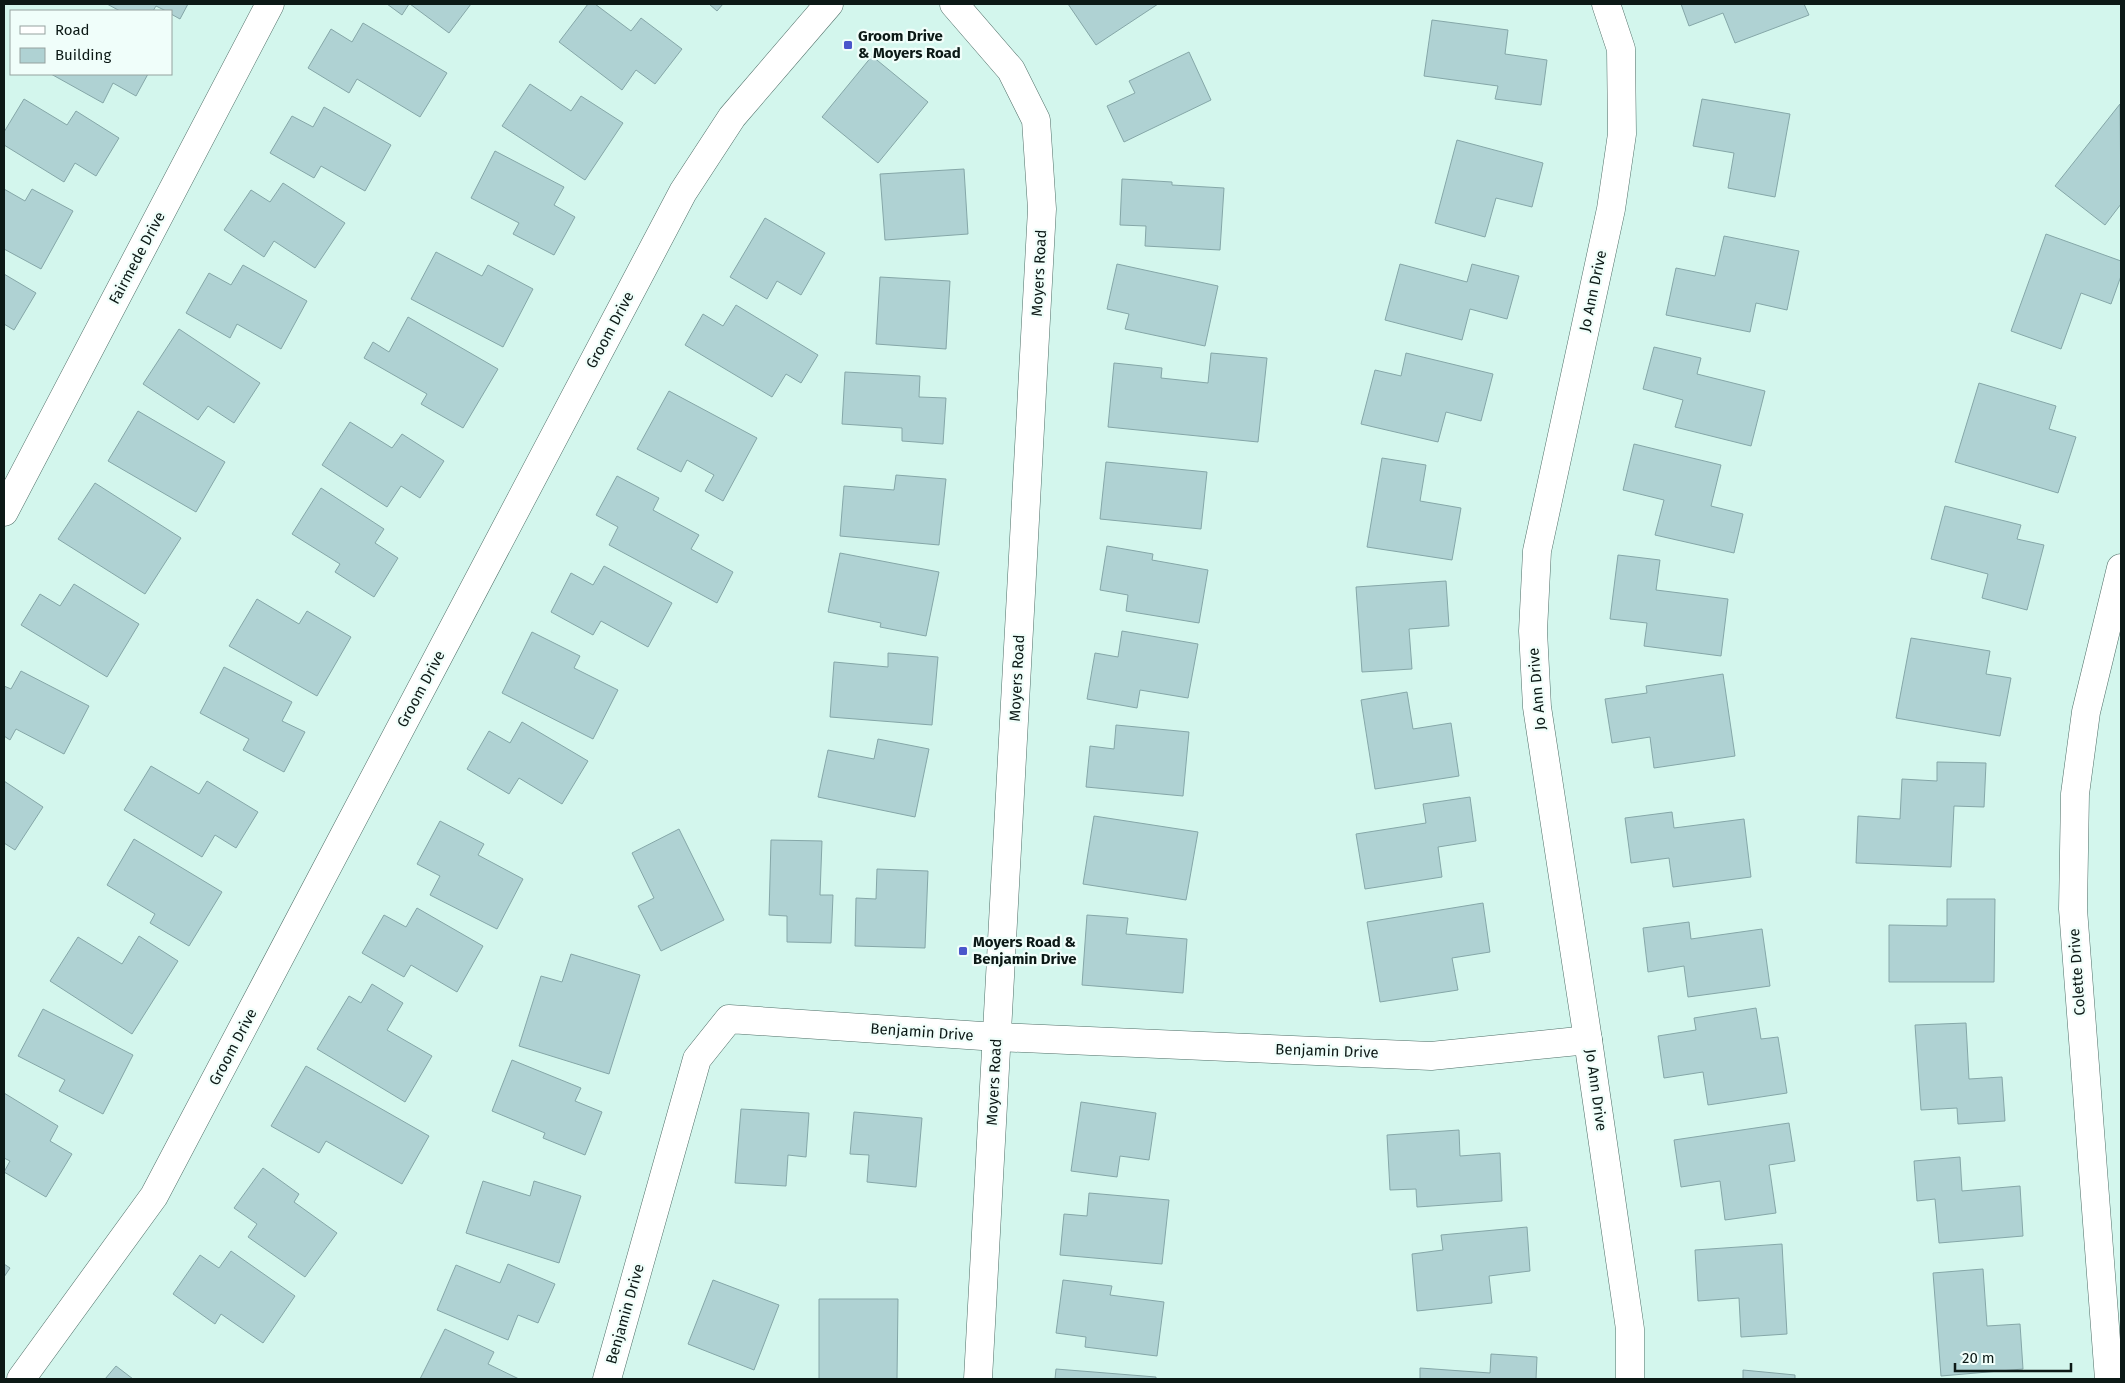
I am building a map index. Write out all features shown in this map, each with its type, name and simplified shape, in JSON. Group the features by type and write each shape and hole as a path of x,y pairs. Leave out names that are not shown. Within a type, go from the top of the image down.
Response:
{"street":[{"name":"Fairmede Drive","path":"4,512 270,4"},
{"name":"Groom Drive","path":"21,1379 154,1196 683,192 732,117 829,4"},
{"name":"Moyers Road","path":"954,4 1011,70 1036,120 1042,209 978,1379"},
{"name":"Jo Ann Drive","path":"1606,4 1621,49 1622,134 1611,210 1537,551 1533,631 1537,707 1630,1329 1630,1379"},
{"name":"Colette Drive","path":"2109,1379 2073,909 2076,794 2086,712 2121,568"},
{"name":"Benjamin Drive","path":"607,1379 697,1059 728,1019 997,1037 1431,1056 1588,1040"}],"building":[{"path":"107,4 188,4 180,19 172,15 172,10 164,10 156,6 154,10 118,10"},
{"path":"387,4 409,4 402,15"},
{"path":"410,4 471,4 449,33"},
{"path":"588,4 595,4 631,31 641,18 682,49 655,84 636,70 622,90 559,42"},
{"path":"709,4 723,4 717,11"},
{"path":"1068,4 1158,4 1096,45"},
{"path":"1681,4 1804,4 1809,15 1735,43 1723,13 1689,26"},
{"path":"1432,20 1508,30 1505,54 1547,60 1541,105 1495,99 1498,86 1424,76"},
{"path":"363,23 447,73 420,117 357,79 349,93 308,68 331,29 352,42"},
{"path":"1189,52 1211,100 1124,142 1107,106 1135,93 1129,81"},
{"path":"872,56 928,102 878,163 822,117"},
{"path":"53,75 147,75 136,96 113,83 103,103"},
{"path":"530,84 571,111 581,96 623,123 585,180 502,126"},
{"path":"24,99 67,125 76,111 119,138 96,176 75,163 64,182 4,145 4,132"},
{"path":"1702,99 1790,114 1775,197 1728,188 1734,153 1693,146"},
{"path":"2120,104 2121,204 2105,225 2055,186"},
{"path":"324,107 391,145 365,191 321,166 314,178 270,153 292,116 313,127"},
{"path":"1457,140 1543,163 1532,207 1496,198 1485,237 1435,223"},
{"path":"495,151 564,187 554,205 575,217 554,255 513,234 519,223 471,198"},
{"path":"964,169 968,234 885,240 880,174"},
{"path":"1122,179 1172,182 1172,185 1224,188 1220,250 1145,246 1146,226 1120,225"},
{"path":"283,183 345,223 315,268 274,241 264,257 224,230 251,190 270,202"},
{"path":"4,189 25,201 32,189 73,211 41,269 4,249"},
{"path":"765,218 825,253 801,295 777,281 767,299 730,277"},
{"path":"2046,234 2121,261 2121,276 2111,304 2081,293 2061,349 2011,331"},
{"path":"1724,236 1799,251 1787,310 1756,303 1750,332 1666,315 1676,268 1715,276"},
{"path":"436,252 482,276 488,265 533,289 503,347 411,299"},
{"path":"1117,264 1218,286 1205,346 1125,329 1129,314 1107,309"},
{"path":"1400,264 1467,282 1472,264 1519,276 1507,319 1470,309 1462,340 1385,320"},
{"path":"243,265 307,301 281,349 237,324 230,338 186,313 209,273 231,285"},
{"path":"4,274 36,293 14,330 4,324"},
{"path":"880,277 950,281 946,349 876,344"},
{"path":"736,305 818,355 801,383 786,374 772,397 685,345 703,314 723,326"},
{"path":"408,317 498,369 463,428 421,404 427,394 364,358 373,342 389,352"},
{"path":"179,329 260,383 234,423 208,406 198,420 143,384"},
{"path":"1654,347 1701,358 1697,374 1765,391 1751,446 1675,427 1683,400 1643,389"},
{"path":"1211,353 1267,358 1258,442 1108,427 1114,363 1162,368 1161,378 1208,383"},
{"path":"1406,353 1493,374 1481,421 1446,412 1438,442 1361,424 1375,370 1401,376"},
{"path":"845,372 920,376 919,397 946,398 943,444 902,441 902,428 842,424"},
{"path":"1979,383 2056,406 2049,429 2076,437 2058,493 1955,462"},
{"path":"669,391 757,438 723,501 705,491 714,475 687,460 681,472 637,449"},
{"path":"138,411 225,462 196,512 108,461"},
{"path":"350,422 392,448 402,434 444,461 420,498 401,486 387,507 322,465"},
{"path":"1634,444 1721,465 1711,506 1743,514 1734,553 1655,535 1664,500 1623,490"},
{"path":"1382,458 1426,465 1420,501 1461,508 1452,560 1367,547"},
{"path":"1106,462 1207,472 1201,529 1100,519"},
{"path":"896,475 946,479 939,545 840,536 844,486 894,490"},
{"path":"617,476 659,498 653,510 699,535 691,549 733,572 717,603 609,545 618,527 596,515"},
{"path":"95,483 181,538 145,594 58,539"},
{"path":"321,488 384,529 375,543 398,558 374,597 335,572 340,564 292,534"},
{"path":"1945,506 2021,525 2017,539 2044,545 2027,610 1982,598 1988,574 1931,559"},
{"path":"1107,546 1153,554 1152,560 1208,570 1199,623 1126,611 1128,595 1100,590"},
{"path":"840,553 939,572 926,636 880,627 881,623 828,612"},
{"path":"1618,555 1660,560 1656,590 1728,599 1721,656 1644,646 1647,623 1610,619"},
{"path":"604,566 672,603 648,647 601,621 593,635 551,612 571,573 593,585"},
{"path":"1446,581 1449,626 1409,629 1412,669 1362,672 1356,587"},
{"path":"74,584 139,624 107,677 21,625 40,594 60,606"},
{"path":"257,599 299,624 307,611 351,637 317,696 229,646"},
{"path":"1122,631 1198,644 1188,698 1140,690 1137,708 1087,699 1095,653 1118,657"},
{"path":"532,632 580,656 574,668 618,690 593,739 502,693"},
{"path":"1911,638 1990,651 1986,674 2011,678 2000,736 1896,718"},
{"path":"888,653 938,657 932,725 830,717 834,662 888,667"},
{"path":"224,667 292,702 282,721 305,732 284,772 243,750 249,739 200,713"},
{"path":"21,671 89,706 64,754 16,729 10,740 4,736 4,686 11,689"},
{"path":"1723,674 1735,756 1654,768 1650,737 1612,743 1605,699 1647,693 1646,686"},
{"path":"1407,692 1413,729 1451,723 1459,776 1375,789 1361,700"},
{"path":"522,722 588,761 562,804 519,778 509,794 467,769 489,731 510,743"},
{"path":"1116,725 1189,732 1183,796 1086,787 1090,746 1114,749"},
{"path":"878,739 929,749 915,817 818,797 828,750 874,759"},
{"path":"1937,762 1986,763 1984,807 1954,806 1951,867 1856,863 1858,816 1900,819 1902,779 1937,781"},
{"path":"151,766 199,794 207,781 258,812 236,848 215,835 202,857 124,810"},
{"path":"4,781 43,807 15,850 4,843"},
{"path":"1470,797 1476,841 1438,847 1442,877 1365,889 1356,834 1426,823 1423,804"},
{"path":"1672,812 1674,828 1744,819 1751,877 1673,887 1669,858 1631,863 1625,818"},
{"path":"1094,816 1198,832 1186,900 1083,884"},
{"path":"440,821 484,844 478,855 523,879 497,929 430,895 440,876 417,864"},
{"path":"679,829 724,920 661,951 638,906 654,898 632,853"},
{"path":"134,839 222,892 189,946 150,923 155,914 107,885"},
{"path":"771,840 822,841 820,895 833,895 831,943 787,942 787,916 769,915"},
{"path":"877,869 928,871 925,948 855,946 856,898 876,899"},
{"path":"1947,899 1995,899 1994,982 1889,982 1889,925 1947,926"},
{"path":"1483,903 1490,952 1452,958 1458,990 1380,1002 1367,922"},
{"path":"417,908 483,946 457,992 411,965 404,977 362,953 384,915 406,927"},
{"path":"1087,915 1128,918 1126,934 1187,939 1183,993 1082,985"},
{"path":"1689,922 1691,939 1762,929 1770,986 1688,997 1684,966 1648,972 1643,928"},
{"path":"139,936 178,961 132,1034 50,981 78,937 122,964"},
{"path":"571,954 640,975 609,1074 519,1046 541,976 562,982"},
{"path":"372,984 403,1003 387,1030 432,1056 405,1102 317,1049 349,996 361,1003"},
{"path":"1756,1008 1761,1039 1778,1037 1787,1093 1708,1105 1703,1072 1664,1078 1658,1036 1696,1030 1694,1018"},
{"path":"43,1009 133,1055 103,1114 59,1091 65,1080 18,1056"},
{"path":"1966,1023 1969,1079 2002,1077 2005,1121 1958,1124 1957,1108 1921,1110 1915,1025"},
{"path":"512,1060 581,1088 575,1101 602,1112 585,1155 543,1138 545,1133 492,1111"},
{"path":"306,1066 429,1136 402,1184 326,1141 319,1153 271,1126"},
{"path":"4,1093 58,1126 50,1141 72,1154 46,1197 4,1172 10,1161 4,1158"},
{"path":"1081,1102 1156,1113 1149,1160 1120,1156 1117,1177 1071,1171"},
{"path":"741,1109 809,1113 806,1157 788,1155 786,1186 735,1183"},
{"path":"854,1112 922,1118 916,1187 867,1182 869,1155 850,1154"},
{"path":"1789,1123 1795,1161 1769,1165 1776,1213 1725,1220 1720,1181 1681,1187 1674,1140"},
{"path":"1459,1130 1460,1156 1500,1153 1502,1201 1417,1207 1416,1189 1390,1190 1387,1135"},
{"path":"1960,1157 1962,1191 2020,1186 2023,1236 1939,1243 1935,1199 1917,1201 1914,1161"},
{"path":"263,1168 299,1194 294,1202 337,1233 305,1277 248,1237 257,1224 234,1208"},
{"path":"483,1181 530,1196 534,1181 581,1196 559,1263 466,1233"},
{"path":"1089,1193 1169,1200 1162,1264 1060,1255 1064,1214 1087,1216"},
{"path":"1527,1227 1530,1271 1489,1276 1492,1303 1417,1311 1412,1254 1443,1250 1441,1235"},
{"path":"1782,1244 1787,1334 1741,1337 1739,1298 1698,1301 1695,1250"},
{"path":"231,1251 295,1296 263,1343 221,1314 215,1324 173,1294 200,1255 219,1268"},
{"path":"4,1264 10,1268 4,1277"},
{"path":"508,1264 555,1284 538,1323 518,1315 508,1340 437,1310 456,1265 500,1283"},
{"path":"1983,1269 1987,1326 2020,1324 2023,1369 1941,1376 1933,1273"},
{"path":"713,1280 779,1305 754,1370 688,1344"},
{"path":"1063,1280 1112,1286 1110,1295 1164,1302 1157,1356 1085,1347 1086,1337 1056,1333"},
{"path":"819,1299 898,1299 897,1379 819,1379"},
{"path":"445,1329 494,1352 488,1364 519,1379 420,1379"},
{"path":"1491,1354 1537,1357 1536,1379 1420,1379 1420,1368 1490,1373"},
{"path":"116,1366 133,1379 105,1379"},
{"path":"1056,1369 1156,1377 1156,1379 1055,1379"},
{"path":"1743,1370 1795,1375 1795,1379 1743,1379"}],"place":[{"name":"Groom Drive & Moyers Road","path":"848,45"},
{"name":"Moyers Road & Benjamin Drive","path":"963,951"}]}
